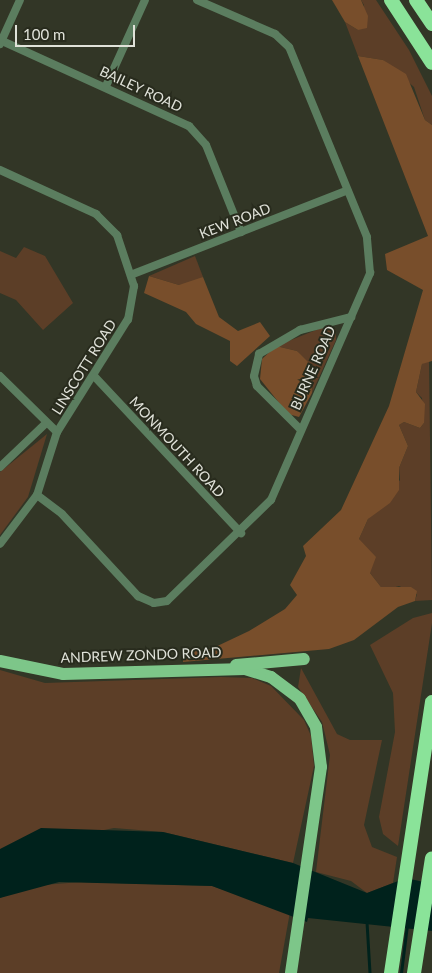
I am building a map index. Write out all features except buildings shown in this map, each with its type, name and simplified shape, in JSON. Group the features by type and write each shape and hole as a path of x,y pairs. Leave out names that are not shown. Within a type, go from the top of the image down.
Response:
{"highway":[{"path":"391,0 432,63"},
{"path":"416,0 432,24"},
{"path":"392,973 432,702"},
{"path":"414,973 432,858"}],"main road":[{"path":"231,668 304,659"},
{"name":"ANDREW ZONDO ROAD","path":"0,661 83,674 231,668 258,672 281,683 310,712 319,738 321,767 291,973"}],"street":[{"path":"0,41 20,0"},
{"path":"106,86 145,0"},
{"name":"BURNE ROAD","path":"38,495 62,514 138,596 154,603 167,601 241,534 271,500 300,429 351,317 371,264 367,237 346,191 289,47 275,34 197,0"},
{"name":"BAILEY ROAD","path":"0,41 178,119 197,134 206,146 241,232"},
{"name":"LINSCOTT ROAD","path":"0,170 96,214 117,235 133,274 128,319 95,377 57,432 38,495 0,544"},
{"name":"KEW ROAD","path":"133,274 346,191"},
{"path":"300,429 257,386 254,376 259,354 300,330 351,317"},
{"path":"0,376 57,432"},
{"name":"MONMOUTH ROAD","path":"95,377 241,534"},
{"path":"0,467 46,423"}],"shaded area":[{"path":"332,0 361,0 368,16 367,28 358,30 345,22"},
{"path":"361,0 376,0 409,50 432,96 432,125 425,120 414,87 383,60 358,56 345,22 358,30 364,5"},
{"path":"358,56 383,60 406,74 425,120 432,125 432,361 422,364 416,392 425,404 424,423 420,428 404,422 399,425 408,446 399,468 399,490 390,503 368,519 359,539 376,557 370,573 381,587 411,587 417,591 415,601 398,607 354,640 329,649 183,662 183,653 211,649 249,631 285,609 297,595 290,585 306,556 303,546 341,510 389,406 423,290 387,270 385,254 428,236"},
{"path":"24,247 45,256 73,303 43,330 16,300 0,293 0,251 16,258"},
{"path":"195,256 203,277 192,284 179,285 149,276"},
{"path":"149,276 179,285 203,277 219,317 238,331 260,322 270,336 237,366 230,361 230,341 196,324 186,312 144,293"},
{"path":"326,326 336,329 336,340 312,393 313,372 297,351 276,346"},
{"path":"276,346 297,351 311,365 312,393 299,417 288,414 260,379 262,359"},
{"path":"429,359 432,600 415,601 417,594 399,586 386,590 381,587 370,573 359,539 368,519 400,480 399,468 408,446 399,425 404,422 420,428 424,423 422,398 416,392 422,364"},
{"path":"47,434 28,497 0,535 0,472"},
{"path":"432,613 398,846 383,834 379,817 395,732 393,693 370,645 413,618"},
{"path":"301,668 337,734 350,740 382,740 364,825 372,847 397,857 393,883 367,893 351,881 316,872 330,755 322,722 298,687"},
{"path":"0,670 45,683 221,677 252,678 271,686 304,720 311,736 314,766 293,863 163,832 114,828 0,851"},
{"path":"81,882 212,886 290,912 279,973 0,973 0,898 30,886"}],"water":[{"path":"41,828 163,832 293,863 367,893 406,878 428,883 432,891 432,931 308,918 307,922 212,886 59,882 0,898 0,849"}],"waterway":[{"path":"367,922 370,973"},
{"path":"401,973 407,925"}]}
